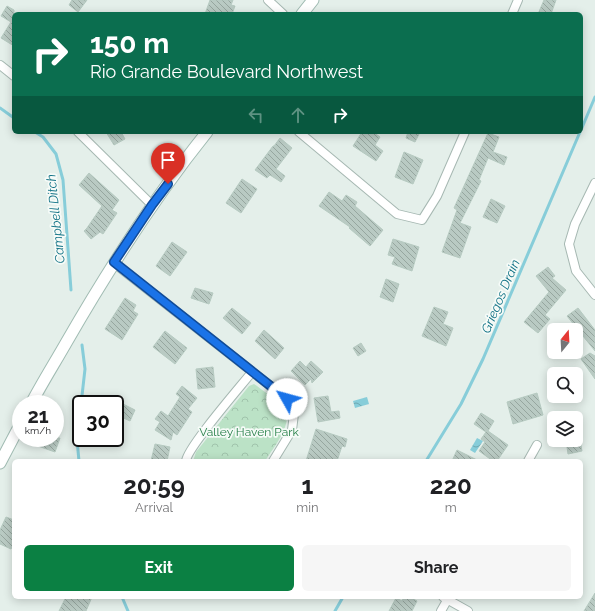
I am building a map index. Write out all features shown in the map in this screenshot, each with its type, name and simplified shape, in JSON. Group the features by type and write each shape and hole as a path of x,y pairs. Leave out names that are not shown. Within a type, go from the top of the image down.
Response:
{"main road":[{"path":"304,12 313,0"},
{"path":"36,395 85,309 114,262 152,205 205,134"},
{"path":"0,463 12,440"}],"street":[{"path":"268,0 281,12"},
{"path":"513,12 518,0"},
{"path":"0,65 12,74"},
{"path":"80,134 152,205"},
{"path":"301,134 397,214 422,220 437,196 464,134"},
{"path":"595,183 575,224 569,244 576,271 595,295"},
{"path":"114,262 287,399 294,414 292,430 275,459"},
{"path":"186,459 186,456 196,442 252,372"},
{"path":"529,459 537,445"},
{"path":"441,611 447,599"},
{"path":"449,599 468,611"}],"green space":[{"name":"Valley Haven Park","path":"254,384 272,397 285,411 287,416 281,437 266,459 194,459 196,452 249,386"}],"water":[{"path":"367,397 369,404 355,408 353,401"},
{"path":"477,438 483,441 475,453 470,450"}],"building":[{"path":"72,0 87,0 78,12 69,5"},
{"path":"210,0 233,0 231,5 235,6 233,12 206,12"},
{"path":"544,0 556,0 552,12 539,12"},
{"path":"7,6 14,10 14,12 12,12 12,45 1,38 11,22 1,16"},
{"path":"107,134 122,134 125,139 114,145"},
{"path":"361,134 376,134 380,137 375,145 383,151 376,161 353,146"},
{"path":"407,134 419,134 415,142 406,138"},
{"path":"488,134 499,137 493,152 507,157 504,165 488,158 479,180 481,181 460,223 471,227 460,258 442,252 457,210 454,208"},
{"path":"280,138 292,148 276,169 285,176 281,182 270,175 267,178 255,170"},
{"path":"404,152 423,160 413,184 395,177"},
{"path":"89,173 119,200 112,210 117,213 103,234 100,232 91,239 84,231 102,206 79,185"},
{"path":"242,179 257,189 241,213 226,203"},
{"path":"329,192 342,201 346,195 357,202 355,206 383,230 370,246 349,228 350,227 319,206"},
{"path":"491,199 505,206 497,223 483,217"},
{"path":"393,239 419,247 412,271 392,264 395,257 388,255"},
{"path":"172,242 187,252 170,276 156,266"},
{"path":"548,267 555,276 552,278 566,290 545,315 550,319 538,333 524,322 549,292 536,276"},
{"path":"386,279 399,284 393,302 380,297"},
{"path":"195,288 213,293 209,304 191,298"},
{"path":"125,298 136,305 133,311 138,314 122,340 105,329"},
{"path":"434,307 448,312 443,324 453,328 446,346 422,336"},
{"path":"232,308 251,323 242,334 223,318"},
{"path":"578,308 595,330 595,351 583,336 583,323 573,323 567,316"},
{"path":"264,330 284,348 275,359 255,341"},
{"path":"165,331 187,348 175,364 153,347"},
{"path":"361,343 366,351 358,356 353,348"},
{"path":"590,353 595,356 595,379 581,359"},
{"path":"300,361 306,367 311,361 323,372 312,383 311,379 305,385 291,371"},
{"path":"213,367 215,387 198,389 196,369"},
{"path":"182,386 197,398 188,409 192,412 177,435 173,432 171,440 155,430 160,422 155,419 161,411 168,416 180,397 176,394"},
{"path":"537,393 543,415 513,424 507,402"},
{"path":"328,396 331,412 339,411 340,418 318,422 314,398"},
{"path":"124,404 135,410 130,421 124,418"},
{"path":"481,413 494,421 488,431 508,445 498,459 490,459 479,451 485,442 481,439 486,432 474,424"},
{"path":"316,429 347,439 345,447 342,446 338,459 307,459"},
{"path":"155,444 170,447 167,459 151,459"},
{"path":"41,447 57,447 55,452"},
{"path":"567,447 581,447 582,451 568,454"},
{"path":"457,450 475,459 453,459"},
{"path":"6,517 12,519 11,549 0,544 0,530"},
{"path":"595,593 595,611 584,611"},
{"path":"65,599 91,599 86,611 59,611"},
{"path":"395,599 402,601 403,599 413,599 417,601 412,611 389,611"}],"waterway":[{"name":"Griegos Drain","path":"583,125 595,97"},
{"name":"Campbell Ditch","path":"0,108 12,117"},
{"name":"Campbell Ditch","path":"38,134 43,137 56,154 63,180 71,290"},
{"name":"Griegos Drain","path":"427,459 461,404 483,359 579,134"},
{"name":"Campbell Ditch","path":"79,459 77,440 85,369 82,345"},
{"name":"Campbell Ditch","path":"123,599 128,611"},
{"name":"Griegos Drain","path":"335,611 342,599"}],"route":[{"path":"168,184 152,205 114,262 287,399"}]}
